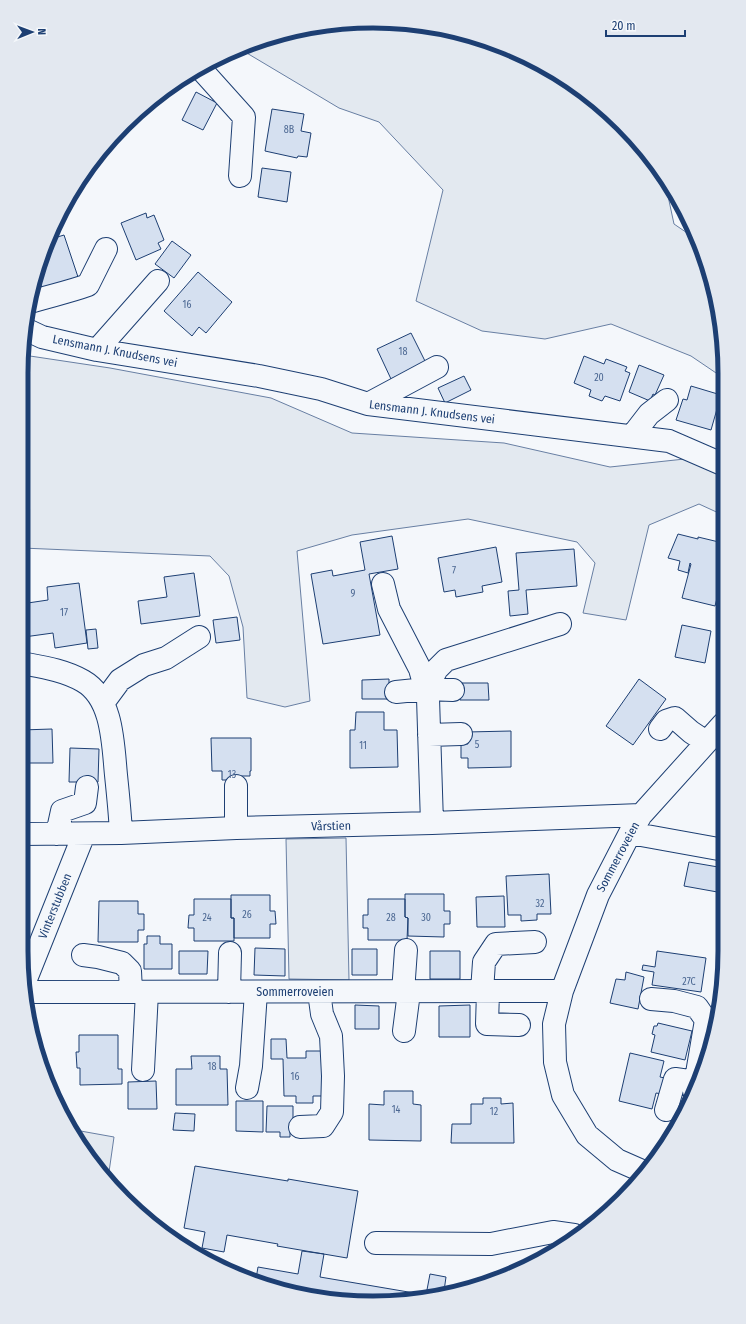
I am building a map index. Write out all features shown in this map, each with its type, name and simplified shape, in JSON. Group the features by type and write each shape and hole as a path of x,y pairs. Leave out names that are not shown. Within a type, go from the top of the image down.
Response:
{"street":[{"path":"204,72 244,117 240,176"},
{"path":"36,300 88,285 106,249"},
{"path":"97,350 158,282"},
{"name":"Lensmann J. Knudsens vei","path":"31,333 97,350 259,376 321,389 368,404 669,440 718,462"},
{"path":"368,404 437,367"},
{"path":"632,436 650,414 667,400"},
{"path":"383,584 389,609 420,669 428,698 432,823"},
{"path":"426,689 437,669 446,660 560,624"},
{"path":"103,703 120,680 144,665 166,658 199,637"},
{"path":"28,665 62,672 83,681 96,691 103,703 112,731 122,833"},
{"path":"396,692 426,689 453,690"},
{"path":"660,730 666,721 675,718 691,732 706,742"},
{"name":"Sommerroveien","path":"639,1170 618,1160 587,1135 563,1095 554,1062 554,1024 562,991 598,895 635,824 718,729"},
{"path":"429,735 461,734"},
{"path":"236,786 236,828"},
{"path":"57,834 62,811 86,803 86,787"},
{"name":"Vårstien","path":"28,834 122,833 236,828 432,823 635,824 711,852"},
{"name":"Vinterstubben","path":"29,972 84,834"},
{"path":"519,1025 481,1024 485,992 484,962 496,944 535,942"},
{"path":"404,1031 406,950"},
{"path":"229,992 230,953"},
{"path":"83,956 98,957 122,963 130,971 139,992 143,1070"},
{"name":"Sommerroveien","path":"31,992 562,991"},
{"path":"248,1088 252,1066 256,992"},
{"path":"300,1127 322,1126 332,1112 334,1076 332,1036 322,1014 319,992"},
{"path":"651,999 674,1001 697,1007 706,1020 698,1067"},
{"path":"666,1110 675,1079 691,1085"},
{"path":"376,1243 491,1244 553,1232 570,1234"}],"shaded area":[{"path":"373,28 418,31 484,46 526,64 565,86 583,99 617,129 647,163 667,193 674,224 689,234 700,262 715,328 718,374 691,356 611,324 545,339 482,331 416,301 443,190 379,122 339,108 246,52 284,40 328,31"},
{"path":"29,357 110,368 271,398 352,433 504,443 610,467 718,455 718,513 699,504 649,525 626,620 583,613 595,563 577,542 468,519 352,535 297,551 310,701 285,707 247,698 243,627 229,576 210,556 28,548"},
{"path":"346,838 349,980 289,979 286,839"},
{"path":"78,1131 114,1137 109,1172 99,1161"}],"building":[{"path":"196,92 217,103 203,130 182,120"},
{"path":"272,109 304,114 301,131 311,133 307,157 298,156 297,158 265,151"},
{"path":"262,168 291,172 287,202 258,197"},
{"path":"146,213 147,218 154,215 164,240 158,243 161,249 136,260 121,223"},
{"path":"64,235 78,277 42,289 40,283 46,262 56,238"},
{"path":"172,241 191,255 174,278 155,264"},
{"path":"198,272 232,302 206,333 199,327 192,336 164,311"},
{"path":"411,333 426,363 391,379 377,349"},
{"path":"584,356 604,364 606,359 627,367 625,371 630,373 620,401 605,396 602,401 589,396 591,390 574,383"},
{"path":"639,365 664,375 655,395 653,394 650,401 629,392"},
{"path":"464,376 471,390 445,403 438,388"},
{"path":"691,386 718,394 718,406 711,430 676,420 683,399 687,400"},
{"path":"678,534 718,542 718,594 715,606 682,598 691,564 690,563 688,573 678,570 680,561 668,558"},
{"path":"392,536 398,569 369,574 380,635 323,644 311,574 332,570 333,576 365,570 360,542"},
{"path":"496,547 502,582 482,586 483,592 456,597 455,590 444,592 438,558"},
{"path":"574,549 577,586 526,590 528,614 510,616 508,591 519,590 516,553"},
{"path":"194,573 200,616 141,624 138,601 167,597 164,577"},
{"path":"79,583 87,643 55,648 53,633 28,636 28,603 48,600 47,587"},
{"path":"237,617 240,640 216,643 213,620"},
{"path":"682,625 711,631 705,663 675,657"},
{"path":"96,629 98,648 88,649 86,630"},
{"path":"389,679 389,699 362,699 362,680"},
{"path":"639,679 666,699 633,745 606,726"},
{"path":"460,683 488,683 489,700 460,700"},
{"path":"356,712 384,712 384,730 397,730 398,767 350,768 350,730 355,730"},
{"path":"52,729 53,763 28,763 28,730"},
{"path":"511,731 511,767 468,768 468,758 461,758 461,744 468,744 467,732"},
{"path":"211,738 251,738 250,776 239,776 239,780 222,780 222,771 212,771"},
{"path":"70,748 99,749 98,782 69,782"},
{"path":"689,862 718,867 718,892 684,886"},
{"path":"549,874 551,914 537,914 537,920 521,921 521,915 508,915 506,876"},
{"path":"405,894 444,894 444,911 450,911 450,924 444,924 444,937 408,936 408,918 405,917"},
{"path":"231,895 270,895 270,911 275,911 276,924 270,924 270,938 234,938 234,918 231,918"},
{"path":"504,896 505,927 477,927 476,897"},
{"path":"194,899 231,899 231,918 234,918 234,941 194,941 194,928 188,928 189,915 194,915"},
{"path":"368,899 405,899 405,917 408,918 407,940 368,940 368,928 363,928 363,915 368,915"},
{"path":"99,901 138,901 138,914 144,914 144,930 138,930 138,942 98,942"},
{"path":"147,936 160,936 160,944 172,944 172,969 144,969 144,944 147,944"},
{"path":"255,948 285,949 285,976 254,975"},
{"path":"352,949 377,949 377,975 352,975"},
{"path":"179,951 208,951 207,974 179,974"},
{"path":"430,951 460,951 460,979 430,979"},
{"path":"657,951 706,958 701,992 652,985 654,972 642,970 643,965 655,967"},
{"path":"626,972 644,977 638,1009 610,1003 616,979 625,980"},
{"path":"355,1005 379,1006 379,1029 355,1029"},
{"path":"470,1005 470,1037 439,1037 439,1006"},
{"path":"658,1023 692,1031 685,1060 651,1052 655,1035 652,1034 654,1026 657,1026"},
{"path":"79,1035 118,1035 118,1069 122,1069 122,1084 80,1085 80,1068 77,1068 76,1052 79,1052"},
{"path":"271,1039 286,1039 287,1058 306,1058 306,1051 325,1051 326,1096 313,1096 313,1103 296,1103 296,1096 284,1096 283,1059 271,1059"},
{"path":"630,1053 664,1061 660,1077 665,1078 662,1094 656,1093 652,1109 619,1101"},
{"path":"191,1056 220,1056 220,1069 227,1069 228,1105 176,1105 176,1069 192,1069"},
{"path":"156,1081 157,1109 128,1109 128,1082"},
{"path":"384,1091 413,1091 413,1104 421,1105 421,1141 369,1140 369,1104 384,1105"},
{"path":"483,1098 501,1098 501,1104 513,1103 514,1143 451,1143 452,1124 471,1124 471,1104 483,1104"},
{"path":"236,1101 263,1101 263,1132 236,1131"},
{"path":"267,1106 293,1106 293,1131 290,1131 290,1137 280,1137 280,1132 266,1132"},
{"path":"175,1113 195,1114 194,1131 173,1130"},
{"path":"195,1166 288,1181 288,1179 358,1191 347,1258 277,1246 278,1244 227,1235 224,1252 202,1248 205,1232 184,1228"},
{"path":"302,1251 324,1254 320,1277 416,1293 373,1296 328,1293 284,1284 257,1276 258,1267 298,1274"},
{"path":"430,1274 446,1277 444,1288 427,1291"}]}
